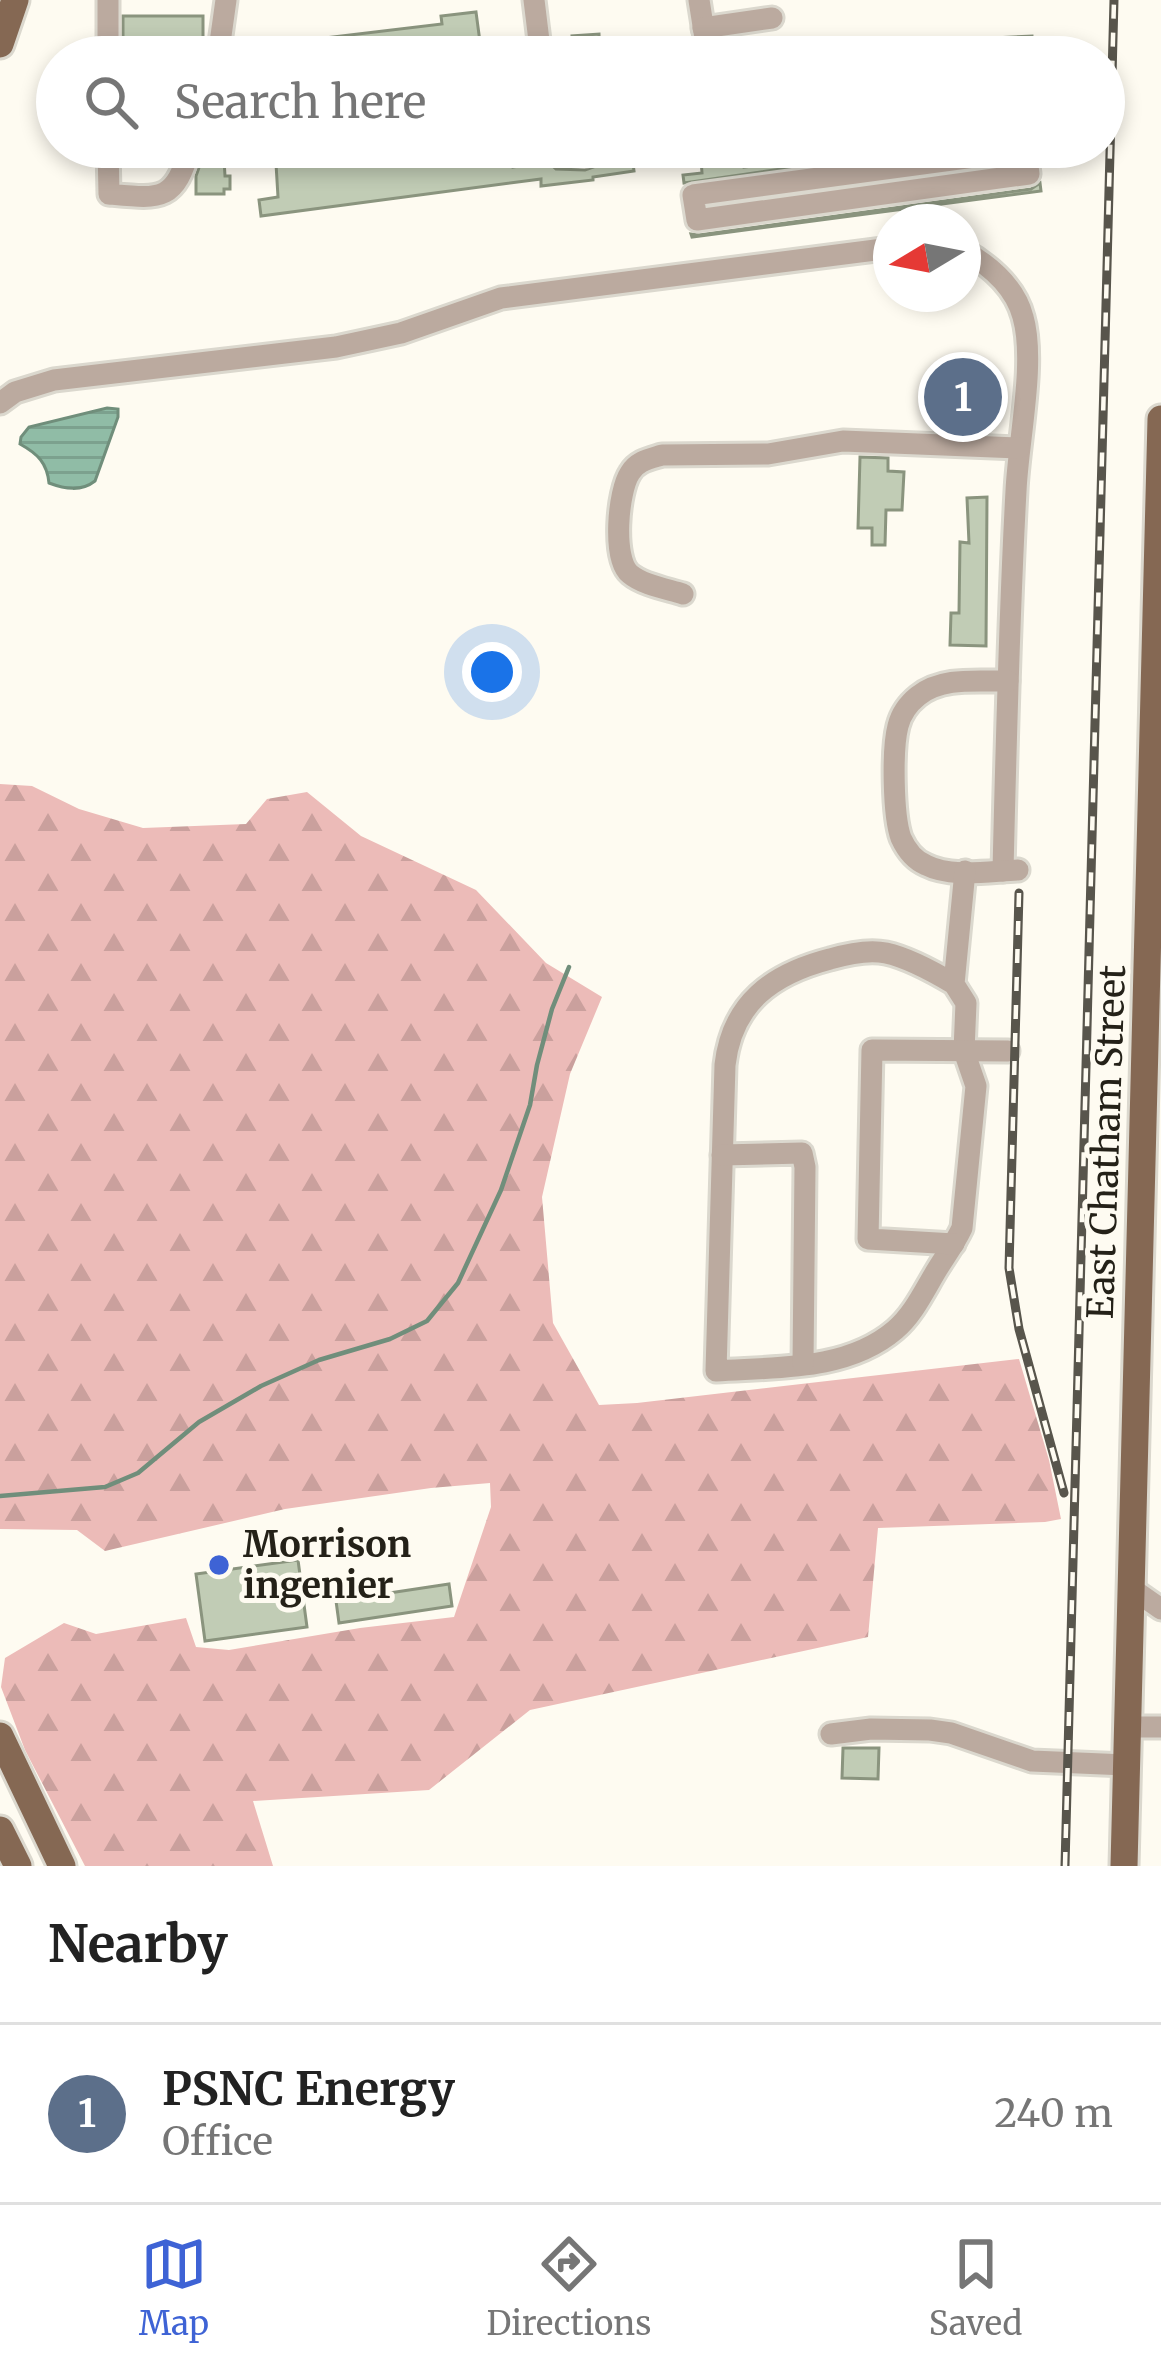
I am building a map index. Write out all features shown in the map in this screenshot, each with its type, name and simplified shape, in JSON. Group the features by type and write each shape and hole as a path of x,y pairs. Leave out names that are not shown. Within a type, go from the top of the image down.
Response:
{"main road":[{"path":"0,44 15,0"},
{"name":"East Chatham Street","path":"1124,1866 1151,1155 1161,419"},
{"path":"0,1736 62,1866"},
{"path":"0,1830 18,1866"}],"lane":[{"path":"108,0 108,36"},
{"path":"221,36 226,0"},
{"path":"534,0 538,36"},
{"path":"699,0 705,36"},
{"path":"704,28 772,18"},
{"path":"108,168 109,194 149,198 173,189 184,168"},
{"path":"849,168 693,195 697,220 1029,174 1028,168"},
{"path":"0,403 15,392 54,380 362,343 502,298 873,250"},
{"path":"981,262 1009,288 1022,310 1028,337 1008,681 1011,870 930,868 907,850 900,835 896,817 898,724 911,701 930,688 950,682 1008,681"},
{"path":"683,594 640,580 623,566 619,543 622,491 628,476 644,460 662,455 768,454 843,441 1019,448"},
{"path":"954,984 965,872"},
{"path":"880,952 954,984 966,1003 964,1051 976,1086 962,1228 915,1305 896,1329 852,1353 803,1364 716,1371 727,1048 750,1001 810,965 880,952"},
{"path":"954,1244 868,1239 872,1050 1008,1051"},
{"path":"722,1155 802,1154 803,1364"},
{"path":"1131,1588 1161,1610"},
{"path":"1127,1727 1161,1727"},
{"path":"831,1734 930,1730 1032,1761 1126,1765"}],"green space":[{"path":"0,784 32,786 79,809 143,828 246,824 267,799 307,792 361,836 476,890 546,963 602,997 570,1074 542,1197 553,1323 599,1405 1019,1359 1061,1519 878,1528 868,1637 530,1710 429,1790 253,1801 273,1866 85,1866 25,1750 1,1687 5,1658 64,1623 96,1634 186,1618 196,1647 229,1650 454,1617 491,1507 490,1483 285,1509 105,1551 77,1530 0,1529"}],"shaded area":[{"path":"118,409 118,417 95,481 73,488 49,483 44,465 20,444 21,437 29,427"}],"building":[{"path":"476,12 479,36 342,36 442,24 441,16"},
{"path":"123,16 203,16 203,36 123,36"},
{"path":"199,168 225,168 230,189 224,189 224,194 196,194"},
{"path":"276,168 634,171 593,180 541,186 541,179 261,216 259,200 278,197"},
{"path":"702,168 789,168 684,183 683,175 702,173"},
{"path":"1040,183 1041,191 923,204 1031,189"},
{"path":"873,211 699,235 691,234"},
{"path":"934,373 993,374 992,421 933,420"},
{"path":"860,457 888,458 888,471 904,472 902,510 886,510 885,545 872,545 872,528 858,528"},
{"path":"987,497 986,646 950,645 951,613 959,613 960,542 969,543 967,498"},
{"path":"298,1560 307,1627 205,1641 196,1574"},
{"path":"449,1584 452,1606 339,1623 336,1601"},
{"path":"843,1748 879,1748 878,1779 842,1778"}],"waterway":[{"path":"0,1496 105,1487 138,1473 199,1422 261,1386 427,1321 458,1283 501,1190 530,1105 552,1009 569,967"}],"railway":[{"path":"1113,36 1114,0"},
{"path":"1065,1866 1110,168"},
{"path":"1019,893 1009,1268 1019,1329 1064,1493"}],"place":[{"name":"PSNC Energy","path":"963,397"},
{"name":"Morrison ingenier","path":"219,1565"}]}
